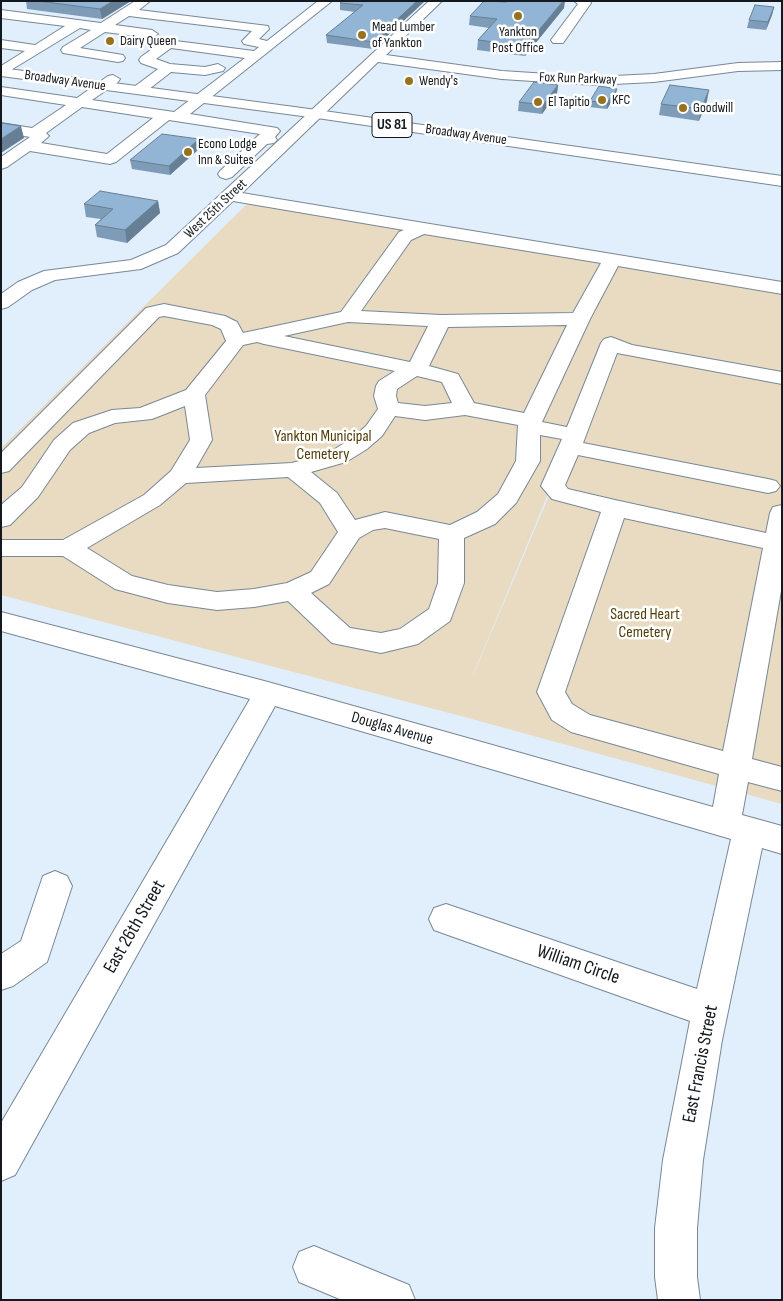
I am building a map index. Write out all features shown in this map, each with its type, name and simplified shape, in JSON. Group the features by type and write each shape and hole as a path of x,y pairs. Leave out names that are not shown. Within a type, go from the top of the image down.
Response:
{"main road":[{"path":"1,12 19,1"},
{"path":"118,58 68,50 144,1"},
{"path":"1,128 31,139 110,159 204,95 326,1"},
{"name":"West 25th Street","path":"1,303 25,286 51,276 135,265 159,257 182,242 436,1"},
{"path":"558,40 585,3 580,1"},
{"path":"1,12 152,34"},
{"path":"127,12 263,29 249,41 270,45"},
{"path":"85,79 177,18"},
{"path":"4,68 79,23"},
{"path":"1,44 38,49"},
{"path":"235,71 218,68 204,70 168,68 146,60 171,44 256,55"},
{"path":"218,68 239,53"},
{"name":"Fox Run Parkway","path":"375,58 502,75 594,81 654,78 738,67 782,66"},
{"name":"Broadway Avenue","path":"4,68 320,111 782,170"},
{"path":"143,87 168,68"},
{"path":"1,164 31,139 108,82"},
{"path":"1,91 272,131 226,174"},
{"name":"Broadway Avenue","path":"320,111 782,181"},
{"path":"264,139 287,142"},
{"path":"231,196 384,222 413,232 613,259 782,288"},
{"path":"348,316 413,232"},
{"path":"68,548 124,583 168,594 217,600 254,598 293,591 320,578 350,532 366,524 386,520 452,534 486,518 508,498 528,460 530,423 580,319 613,259"},
{"path":"1,466 153,312 164,310 218,320 230,326 245,339 412,369 451,378 465,408"},
{"path":"1,519 30,492 62,444 80,428 112,418 144,414 194,395 245,339 348,316 441,322 580,319"},
{"path":"389,409 385,396 387,386 418,366 441,322"},
{"path":"776,543 560,494 553,486 573,441 611,343 627,350 782,378"},
{"path":"1,548 68,548 152,500 180,476 201,440 194,395"},
{"path":"389,409 425,413 465,408 530,423 573,441 777,489"},
{"path":"180,476 293,470 338,457 359,444 374,431 389,409"},
{"path":"293,470 329,498 350,532"},
{"path":"615,508 551,692 562,712 581,724 782,779"},
{"name":"East Francis Street","path":"679,1300 676,1277 677,1218 683,1160 710,1011 752,832 735,766 782,513"},
{"path":"293,591 342,636 382,643 408,637 441,614 451,584 452,534"},
{"name":"Douglas Avenue","path":"1,621 268,693 752,832"},
{"name":"East 26th Street","path":"5,1148 268,693"},
{"path":"1,974 34,951 55,886"},
{"name":"William Circle","path":"446,919 710,1011"},
{"path":"314,1267 394,1300"}],"green space":[{"name":"Yankton Municipal Cemetery","path":"252,199 782,288 782,804 457,715 1,595 1,448","holes":["580,417 553,486 473,676"]}],"building":[{"path":"38,1 113,1 100,9"},
{"path":"342,1 417,1 373,42 326,35 363,5 340,3"},
{"path":"484,1 563,1 526,46 478,40 497,19 470,16"},
{"path":"755,5 774,7 768,22 749,20"},
{"path":"534,82 558,85 543,105 519,102"},
{"path":"670,85 709,90 701,109 661,104"},
{"path":"599,86 617,89 607,103 590,101"},
{"path":"1,123 21,126 1,139"},
{"path":"162,134 199,139 169,166 130,160"},
{"path":"100,191 158,201 125,230 95,225 113,209 84,204"}],"place":[{"name":"Yankton Post Office","path":"518,16"},
{"name":"Mead Lumber of Yankton","path":"362,35"},
{"name":"Dairy Queen","path":"110,41"},
{"name":"Wendy's","path":"409,81"},
{"name":"KFC","path":"602,100"},
{"name":"El Tapitio","path":"538,102"},
{"name":"Goodwill","path":"683,108"},
{"name":"Econo Lodge Inn & Suites","path":"188,152"}],"park label":[{"name":"Sacred Heart Cemetery","path":"645,624"}]}
